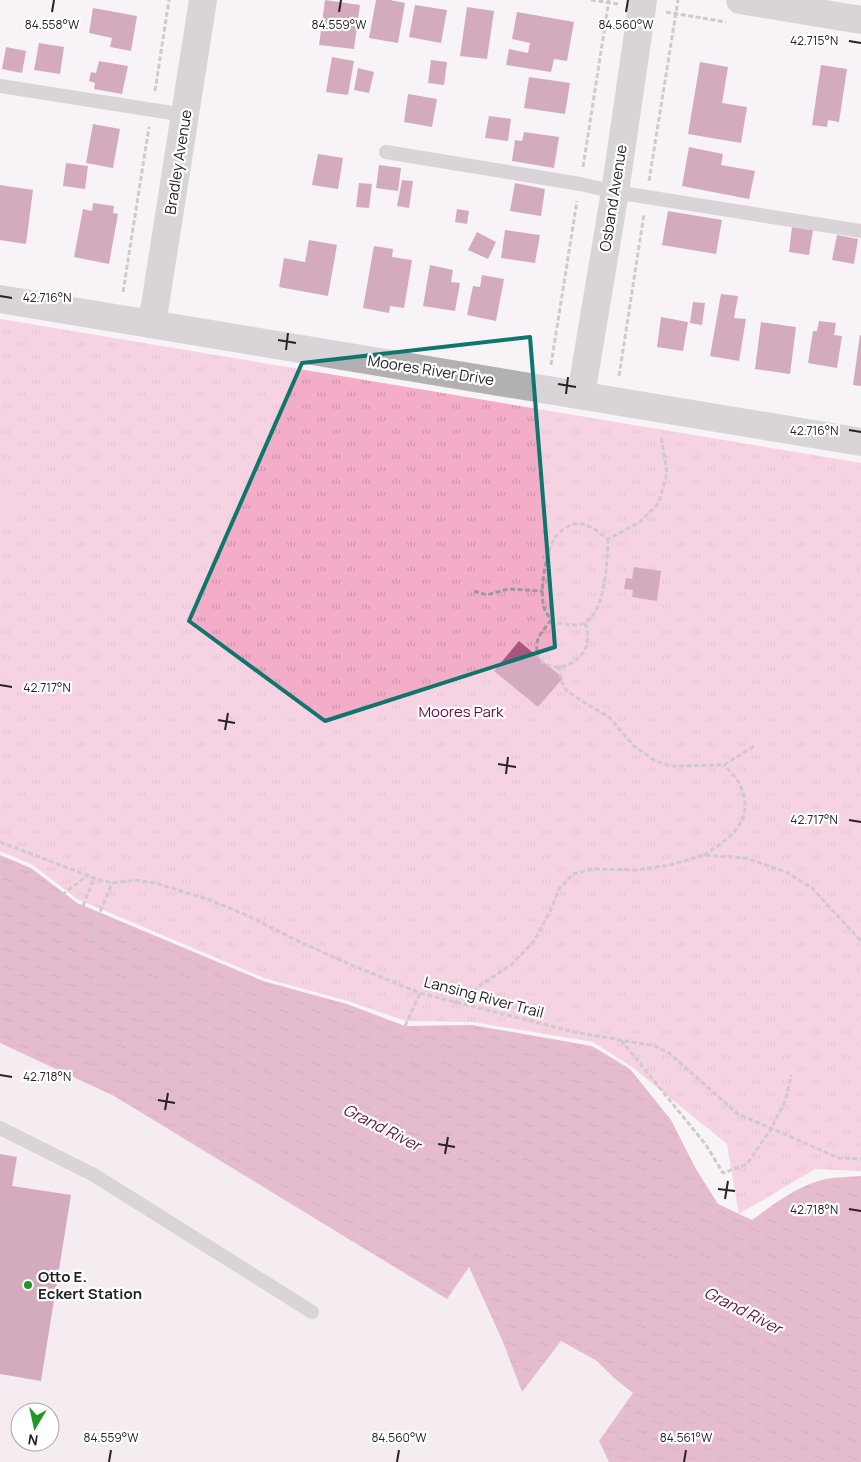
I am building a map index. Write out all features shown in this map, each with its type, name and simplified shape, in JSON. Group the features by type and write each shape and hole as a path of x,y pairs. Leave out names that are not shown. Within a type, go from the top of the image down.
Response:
{"street":[{"name":"Bradley Avenue","path":"152,324 203,0"},
{"name":"Osband Avenue","path":"581,395 615,192 643,0"},
{"path":"740,0 861,20"},
{"name":"Moores River Drive","path":"0,300 861,442"}],"lane":[{"path":"0,86 185,115"},
{"path":"386,152 580,184 615,192 861,231"},
{"path":"0,1128 94,1175 312,1312"}],"path":[{"path":"123,292 169,0"},
{"path":"608,539 640,522 659,503 667,473 661,435"},
{"path":"572,524 587,524 608,539 604,581 597,608 592,617 580,625 560,624 551,620 544,609 543,591 547,558 556,536 572,524"},
{"path":"474,591 487,595 508,589 543,591"},
{"path":"551,620 537,642 537,655 546,665 554,668 573,663 586,647 587,628 585,623"},
{"path":"559,666 561,680 566,690 609,717 634,746 654,760 670,766 724,765 754,746"},
{"path":"454,1003 511,965 534,941 550,912 559,889 573,874 592,869 636,870 670,865 704,855 730,837 740,825 746,812 744,796 739,782 724,765"},
{"name":"Lansing River Trail","path":"0,842 94,878 112,882 134,880 155,883 207,899 244,914 349,964 420,993 574,1032 655,1046 669,1054 738,1114 839,1158 861,1159"},
{"path":"704,855 746,858 786,872 812,888 861,941"},
{"path":"50,904 88,876"},
{"path":"83,906 94,878"},
{"path":"86,946 112,882"},
{"path":"405,1026 420,993"},
{"path":"621,1040 706,1145 723,1173 747,1164 771,1130 786,1099 791,1075"}],"highlighted area":[{"path":"530,337 555,647 325,721 189,621 302,363"}],"shaded area":[{"path":"0,1043 114,1096 447,1298 469,1267 503,1342 522,1392 561,1341 597,1361 633,1393 599,1441 609,1462 0,1462"}],"green space":[{"name":"Moores Park","path":"0,319 861,463 861,1171 815,1169 739,1214 727,1144 632,1067 593,1042 473,1022 406,1021 348,1001 264,978 77,899 33,865 0,851"},
{"path":"0,487 24,496 13,524 0,519"}],"water":[{"name":"Grand River","path":"0,855 31,868 77,903 263,981 347,1004 405,1026 472,1025 592,1046 630,1069 671,1120 696,1169 718,1204 752,1220 787,1196 806,1186 826,1179 861,1176 861,1462 609,1462 599,1441 633,1393 597,1361 561,1341 522,1392 503,1342 469,1267 447,1299 114,1096 0,1043"}],"building":[{"path":"325,0 360,5 354,49 319,45"},
{"path":"376,0 405,3 398,43 369,38"},
{"path":"415,5 447,10 441,43 409,37"},
{"path":"467,7 494,11 487,59 460,56"},
{"path":"93,8 137,16 131,51 110,47 112,38 89,33"},
{"path":"517,12 574,22 567,61 554,59 551,72 506,65 509,49 528,53 530,43 512,39"},
{"path":"39,43 64,47 60,74 34,70"},
{"path":"6,47 26,51 22,73 2,69"},
{"path":"332,57 354,61 348,95 326,92"},
{"path":"431,60 447,62 444,85 428,83"},
{"path":"99,61 128,66 122,94 94,89 95,83 89,81 91,72 96,73"},
{"path":"700,62 728,67 722,103 747,107 741,143 688,134"},
{"path":"821,65 847,69 839,122 828,120 827,127 812,125"},
{"path":"358,68 374,72 369,93 354,90"},
{"path":"529,77 570,83 565,114 524,108"},
{"path":"408,94 437,99 432,127 404,122"},
{"path":"489,116 511,119 508,141 485,138"},
{"path":"93,124 120,129 113,168 86,163"},
{"path":"524,132 559,137 554,168 512,161 515,140 522,141"},
{"path":"689,147 723,154 721,165 755,171 749,199 682,186"},
{"path":"318,154 343,158 338,189 312,185"},
{"path":"66,163 88,166 85,189 63,186"},
{"path":"379,165 401,168 398,191 376,188"},
{"path":"402,180 413,181 409,208 397,206"},
{"path":"359,183 372,184 369,208 356,207"},
{"path":"515,183 545,189 541,216 510,211"},
{"path":"0,185 33,190 26,244 0,240"},
{"path":"93,203 114,206 113,213 118,214 109,264 74,257 83,209 92,211"},
{"path":"457,209 469,211 467,224 455,222"},
{"path":"668,211 722,220 716,254 662,245"},
{"path":"792,227 813,230 809,255 789,252"},
{"path":"505,230 540,235 535,263 501,258"},
{"path":"477,232 496,242 488,259 468,250"},
{"path":"837,235 858,239 854,264 832,260"},
{"path":"309,240 337,245 328,296 279,287 284,258 305,262"},
{"path":"374,246 393,249 392,257 412,260 404,308 390,306 389,313 363,308"},
{"path":"430,265 453,270 451,282 460,283 455,311 423,306"},
{"path":"482,275 504,279 496,321 467,315 473,286 480,287"},
{"path":"721,294 738,296 734,318 746,319 739,361 710,356"},
{"path":"693,302 705,303 702,325 690,323"},
{"path":"661,317 688,322 683,351 657,347"},
{"path":"819,321 836,323 834,335 842,336 837,368 808,363 813,331 817,331"},
{"path":"761,322 796,327 790,374 755,369"},
{"path":"861,335 861,386 853,385"},
{"path":"634,567 661,571 657,601 632,597 633,590 624,589 626,578 632,579"},
{"path":"519,641 563,678 538,707 494,671"},
{"name":"Otto E. Eckert Station","path":"0,1154 17,1157 12,1186 71,1195 41,1381 0,1374"}],"place":[{"name":"Otto E. Eckert Station","path":"28,1285"}]}
